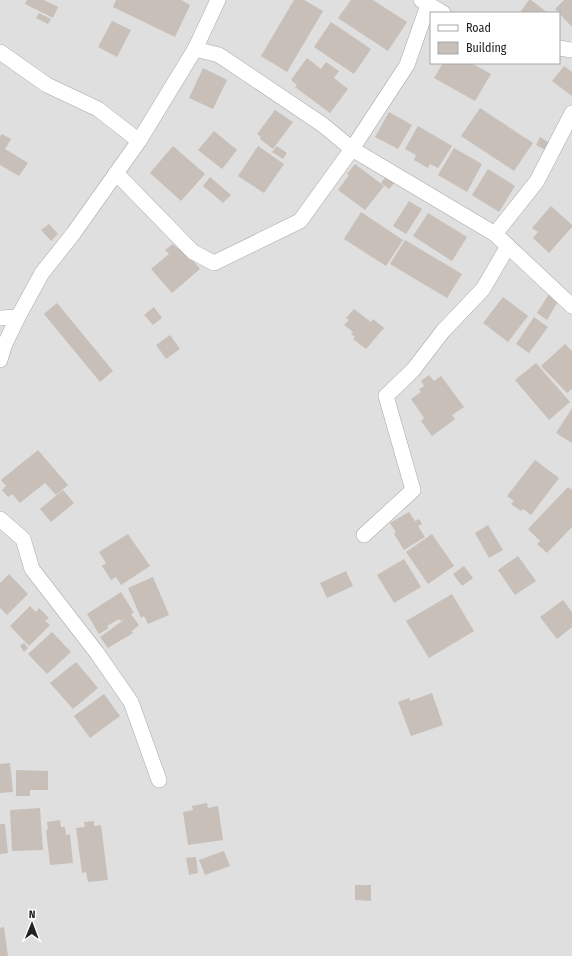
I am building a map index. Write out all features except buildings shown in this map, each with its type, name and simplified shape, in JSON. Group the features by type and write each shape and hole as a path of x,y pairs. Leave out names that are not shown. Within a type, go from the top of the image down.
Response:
{"street":[{"path":"0,360 4,346 18,317 42,273 73,234 139,140 195,49 218,0"},
{"path":"116,173 193,252 214,263 300,220 352,149 407,65 424,2 441,12"},
{"path":"560,48 572,50"},
{"path":"195,49 219,55 323,125 352,149 495,234 572,306"},
{"path":"0,52 47,85 98,109 139,140"},
{"path":"495,234 537,181 572,113"},
{"path":"364,535 413,490 386,396 414,370 443,332 483,289 508,246"},
{"path":"0,318 18,317"},
{"path":"0,520 23,539 32,569 97,653 131,702 159,780"}],"shaded area":[{"path":"0,0 572,0 572,956 0,956"}]}
